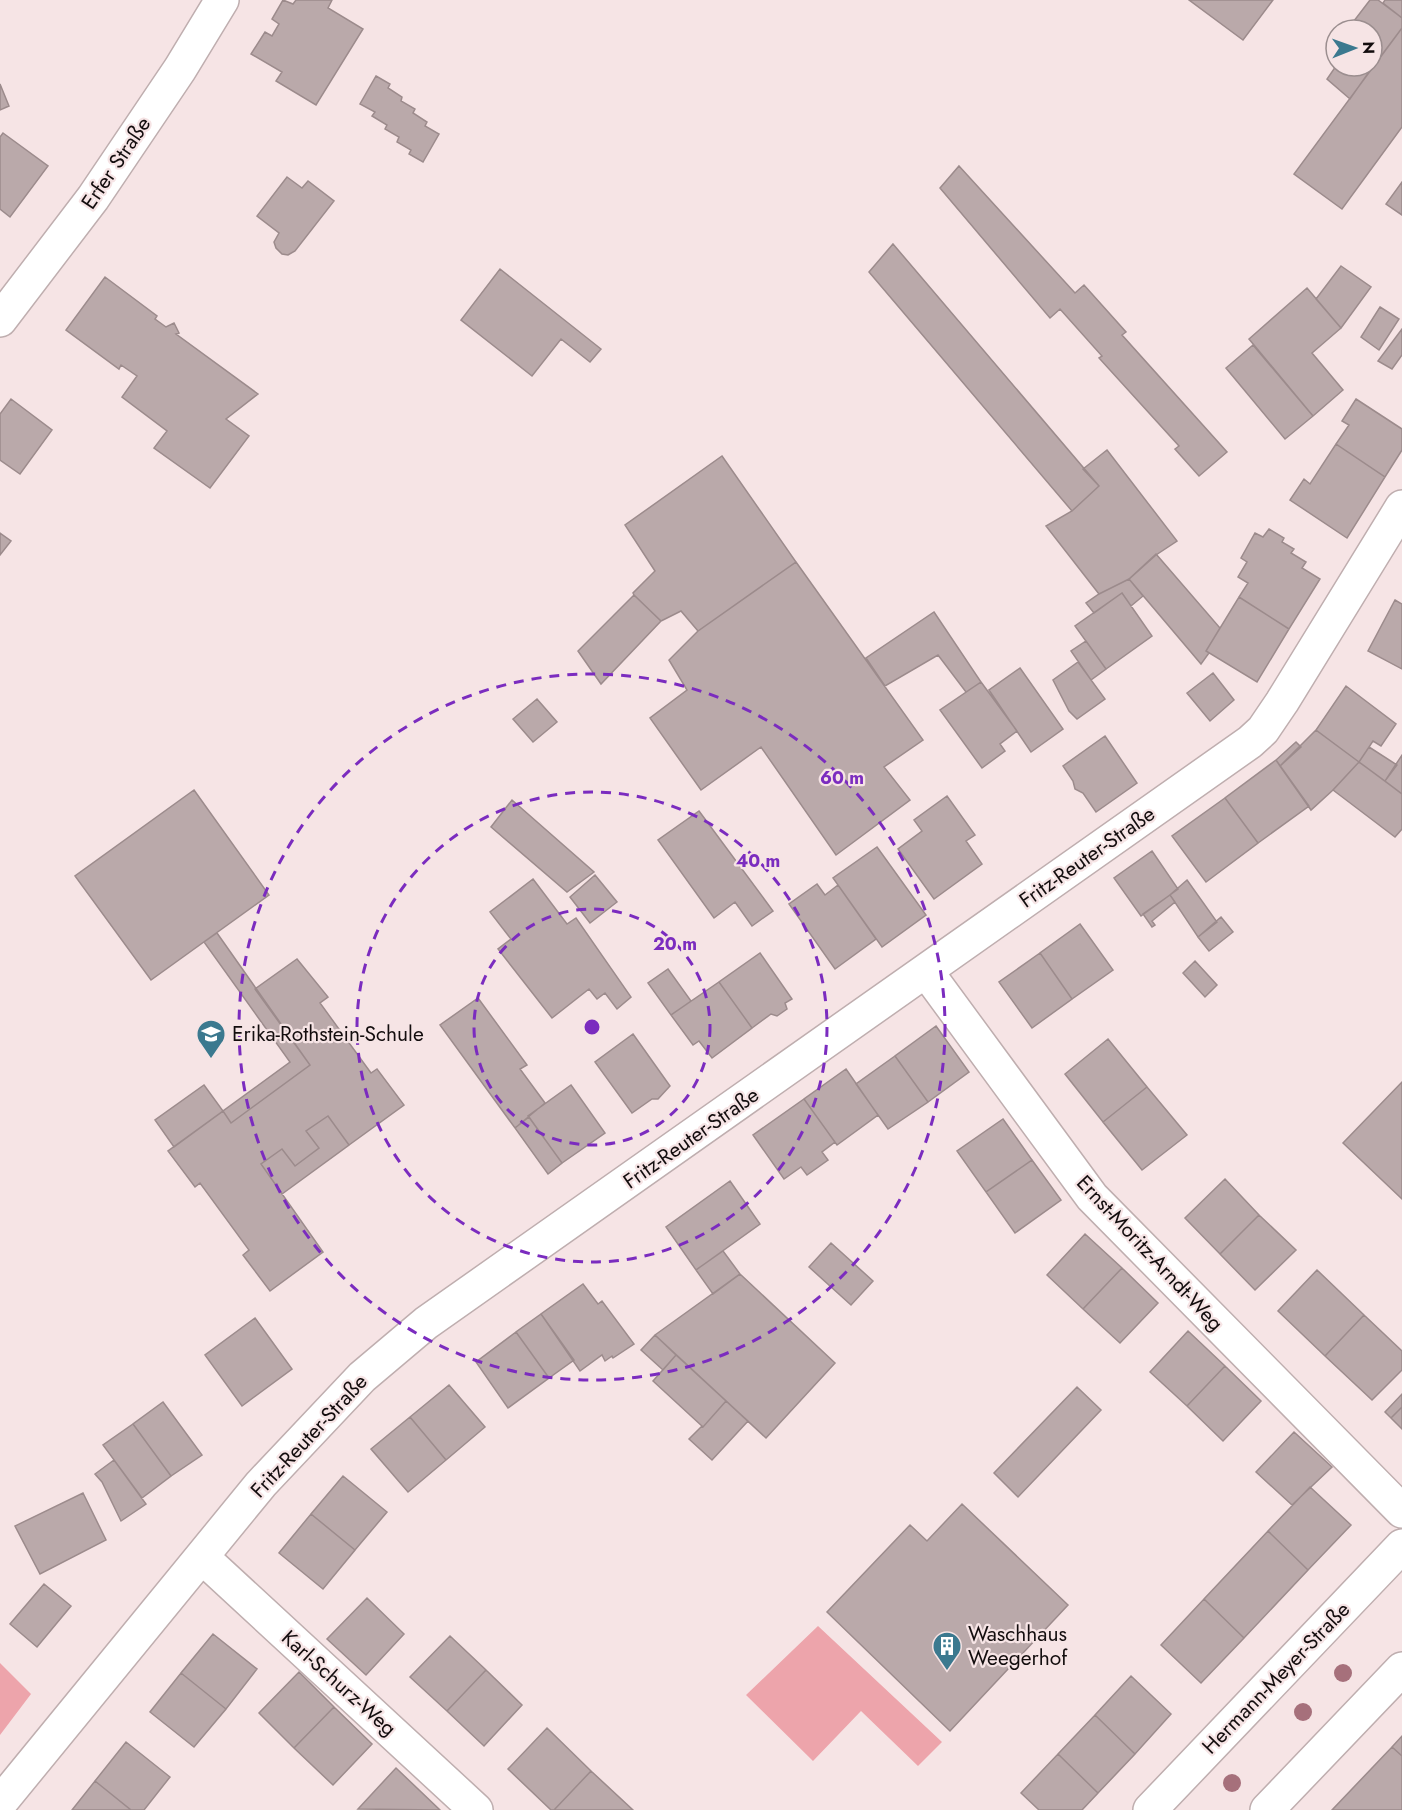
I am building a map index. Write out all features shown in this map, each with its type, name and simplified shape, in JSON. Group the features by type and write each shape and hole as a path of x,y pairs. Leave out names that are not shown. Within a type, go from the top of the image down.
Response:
{"street":[{"name":"Erfer Straße","path":"0,320 93,198 180,69 222,0"},
{"name":"Fritz-Reuter-Straße","path":"0,1803 261,1484 362,1377 426,1323 1251,742 1263,730 1402,507"},
{"name":"Ernst-Moritz-Arndt-Weg","path":"926,971 1092,1197 1402,1511"},
{"name":"Hermann-Meyer-Straße","path":"1164,1805 1402,1546"},
{"name":"Karl-Schurz-Weg","path":"202,1557 476,1810"},
{"path":"1267,1810 1402,1670"}],"shaded area":[{"path":"818,1626 942,1742 918,1766 861,1711 813,1761 746,1695"},
{"path":"0,1663 31,1694 0,1735"}],"building":[{"path":"283,0 293,4 296,0 332,0 328,8 363,29 316,105 276,81 282,72 251,54 265,32 272,36 279,24 272,19"},
{"path":"1189,0 1273,0 1243,40"},
{"path":"1370,0 1378,0 1402,18 1402,28 1384,52 1384,18 1356,18"},
{"path":"1385,0 1402,0 1402,18 1383,3"},
{"path":"1402,28 1402,127 1342,209 1294,174 1365,78 1384,78 1384,52"},
{"path":"376,76 390,84 388,88 402,97 401,101 415,109 413,113 427,122 425,126 439,134 423,162 409,154 411,150 397,142 399,137 385,129 387,125 372,116 375,112 360,104"},
{"path":"1328,78 1365,78 1350,99"},
{"path":"0,84 9,106 0,110"},
{"path":"3,133 48,166 10,217 0,209 0,137"},
{"path":"959,166 1075,293 1084,285 1126,332 1122,335 1227,452 1199,476 1175,449 1179,446 1099,358 1102,356 1060,309 1050,318 940,188"},
{"path":"287,177 302,188 308,181 334,201 295,251 288,255 282,254 276,248 274,242 279,233 257,216"},
{"path":"1402,182 1402,215 1386,204"},
{"path":"893,244 1099,486 1072,511 869,272"},
{"path":"1341,266 1371,287 1341,328 1316,299"},
{"path":"500,269 601,349 590,362 561,339 532,376 461,320"},
{"path":"105,277 157,316 155,319 166,327 174,323 179,333 176,334 258,394 226,419 249,436 210,488 154,448 167,431 122,397 137,376 121,365 119,369 66,330"},
{"path":"1307,288 1341,328 1312,353 1343,390 1313,416 1249,339"},
{"path":"1380,307 1399,319 1379,350 1361,337"},
{"path":"1402,329 1402,355 1392,369 1378,361"},
{"path":"1253,345 1313,416 1285,439 1226,368"},
{"path":"11,399 52,430 20,474 0,460 0,414"},
{"path":"1356,399 1402,429 1402,450 1385,477 1336,444 1349,425 1342,421"},
{"path":"1336,444 1385,477 1347,538 1290,500 1304,479 1310,484"},
{"path":"1107,450 1177,541 1156,555 1129,579 1099,594 1046,526 1072,511 1099,486 1083,469"},
{"path":"722,456 796,562 698,631 681,611 661,621 634,595 633,593 655,571 625,525"},
{"path":"1269,529 1284,538 1282,542 1294,549 1291,553 1306,562 1302,568 1320,579 1289,629 1239,597 1248,583 1238,577 1247,562 1241,558 1255,533 1263,537"},
{"path":"0,533 11,541 0,555"},
{"path":"1156,554 1220,628 1206,651 1209,653 1201,664 1129,579"},
{"path":"796,562 923,740 884,767 910,800 836,855 761,747 701,790 650,718 687,690 669,660 698,631"},
{"path":"1129,579 1143,596 1131,606 1122,593 1094,613 1086,603 1099,594"},
{"path":"1122,593 1152,636 1106,669 1075,626"},
{"path":"634,595 661,621 601,684 578,651"},
{"path":"1239,597 1289,629 1257,682 1206,651"},
{"path":"1395,600 1402,604 1402,669 1368,651"},
{"path":"934,612 981,682 966,692 938,655 885,686 866,658"},
{"path":"1086,641 1106,669 1091,680 1071,651"},
{"path":"1078,662 1105,699 1077,719 1069,711 1053,680"},
{"path":"1020,668 1063,729 1031,752 989,690"},
{"path":"1213,673 1234,700 1210,721 1187,693"},
{"path":"981,682 1017,731 1000,744 1005,751 982,768 940,710"},
{"path":"1346,686 1396,724 1381,746 1373,741 1359,762 1316,730"},
{"path":"537,699 557,722 533,742 513,719"},
{"path":"1316,730 1359,762 1311,810 1280,766"},
{"path":"1105,736 1137,783 1096,812 1083,793 1075,789 1073,781 1063,766"},
{"path":"1296,742 1301,747 1280,766 1276,760"},
{"path":"1369,747 1397,765 1385,781 1359,762"},
{"path":"1402,755 1402,794 1385,781"},
{"path":"1276,760 1309,806 1258,843 1225,798"},
{"path":"1359,762 1402,794 1402,829 1395,837 1333,790"},
{"path":"194,790 269,895 151,980 75,876"},
{"path":"947,796 975,835 966,841 982,864 934,899 898,849 922,831 914,820"},
{"path":"1225,798 1258,843 1206,882 1172,836"},
{"path":"512,800 594,872 567,892 491,827"},
{"path":"699,811 773,911 752,926 735,902 714,918 658,840"},
{"path":"877,847 926,915 882,947 833,878"},
{"path":"1152,851 1178,889 1141,916 1114,878"},
{"path":"595,875 617,902 590,923 570,897"},
{"path":"533,879 567,924 576,918 631,997 617,1009 605,993 597,999 589,989 552,1018 498,949 511,939 490,912"},
{"path":"1187,880 1217,922 1198,937 1170,895"},
{"path":"817,884 825,895 838,885 876,939 835,969 789,904"},
{"path":"1170,895 1175,902 1152,921 1155,925 1152,927 1143,914"},
{"path":"1221,917 1233,932 1209,951 1198,937"},
{"path":"1080,924 1113,970 1072,999 1040,953"},
{"path":"217,933 310,1065 231,1123 223,1111 290,1062 204,942"},
{"path":"760,953 792,999 785,1003 787,1009 777,1016 771,1014 752,1028 719,982"},
{"path":"1040,953 1072,999 1032,1028 999,982"},
{"path":"297,959 328,997 320,1003 371,1073 377,1069 404,1105 349,1145 328,1116 306,1131 319,1148 295,1166 282,1149 261,1164 323,1252 270,1291 243,1255 249,1250 200,1183 195,1187 168,1151 223,1111 231,1123 310,1065 255,989"},
{"path":"1195,961 1217,985 1205,997 1183,973"},
{"path":"668,969 691,1001 671,1015 648,983"},
{"path":"719,982 752,1028 712,1058 699,1041 693,1045 671,1015"},
{"path":"478,998 527,1065 520,1069 545,1103 515,1128 440,1025"},
{"path":"936,1026 969,1072 928,1102 895,1056"},
{"path":"633,1034 670,1086 658,1099 652,1099 632,1113 595,1062"},
{"path":"1108,1039 1147,1087 1103,1122 1065,1074"},
{"path":"895,1056 928,1102 888,1129 856,1084"},
{"path":"846,1069 878,1115 837,1145 804,1099"},
{"path":"1402,1082 1402,1199 1343,1143"},
{"path":"204,1085 223,1111 174,1147 155,1120"},
{"path":"571,1085 605,1133 562,1163 528,1116"},
{"path":"1147,1087 1187,1135 1142,1170 1103,1122"},
{"path":"804,1099 835,1142 822,1152 828,1160 807,1175 801,1167 784,1179 753,1135"},
{"path":"328,1116 349,1145 282,1194 261,1164 282,1149 295,1166 319,1148 306,1131"},
{"path":"529,1117 562,1163 548,1174 515,1128"},
{"path":"1003,1119 1032,1160 986,1192 957,1151"},
{"path":"1032,1160 1061,1200 1015,1233 986,1192"},
{"path":"1225,1179 1259,1215 1220,1254 1185,1218"},
{"path":"730,1181 760,1224 696,1270 666,1227"},
{"path":"1259,1215 1296,1250 1255,1290 1220,1254"},
{"path":"1085,1234 1122,1268 1083,1309 1047,1275"},
{"path":"831,1243 873,1281 851,1305 809,1267"},
{"path":"723,1251 740,1274 713,1294 696,1270"},
{"path":"1122,1268 1158,1303 1120,1343 1083,1309"},
{"path":"1317,1270 1364,1315 1325,1356 1278,1311"},
{"path":"740,1274 835,1363 766,1438 655,1335"},
{"path":"583,1284 598,1304 602,1301 634,1344 605,1361 602,1355 580,1371 541,1314"},
{"path":"541,1314 574,1360 549,1378 516,1332"},
{"path":"1364,1315 1402,1351 1402,1370 1372,1400 1325,1356"},
{"path":"255,1318 292,1369 242,1406 205,1355"},
{"path":"1188,1331 1225,1366 1187,1406 1150,1372"},
{"path":"516,1332 549,1378 508,1408 476,1362"},
{"path":"655,1335 676,1355 663,1370 641,1350"},
{"path":"676,1355 726,1401 703,1427 653,1381"},
{"path":"1225,1366 1261,1401 1223,1441 1187,1406"},
{"path":"449,1385 485,1427 446,1460 410,1417"},
{"path":"1077,1387 1101,1410 1018,1497 994,1473"},
{"path":"1402,1394 1402,1407 1391,1418 1385,1412"},
{"path":"726,1401 748,1421 712,1460 689,1439"},
{"path":"163,1402 202,1455 171,1476 133,1424"},
{"path":"1402,1407 1402,1429 1391,1418"},
{"path":"410,1417 446,1460 408,1492 371,1449"},
{"path":"133,1424 171,1476 142,1498 103,1445"},
{"path":"1294,1432 1332,1467 1292,1505 1256,1472"},
{"path":"114,1460 146,1504 121,1521 102,1482 95,1474"},
{"path":"343,1476 387,1512 355,1550 311,1514"},
{"path":"1310,1487 1351,1525 1308,1570 1268,1531"},
{"path":"83,1493 106,1540 40,1574 15,1526"},
{"name":"Waschhaus Weegerhof","path":"962,1504 1068,1605 950,1731 827,1612 910,1525 927,1541"},
{"path":"311,1514 355,1550 323,1589 279,1553"},
{"path":"1268,1531 1308,1570 1244,1638 1204,1599"},
{"path":"44,1584 71,1606 37,1647 10,1624"},
{"path":"367,1598 404,1634 366,1675 327,1639"},
{"path":"1204,1599 1244,1638 1201,1683 1161,1645"},
{"path":"213,1634 257,1669 226,1709 181,1673"},
{"path":"450,1636 486,1670 447,1711 410,1677"},
{"path":"486,1670 522,1705 484,1746 447,1711"},
{"path":"299,1672 334,1707 294,1748 259,1713"},
{"path":"181,1673 226,1709 194,1747 150,1712"},
{"path":"1131,1676 1171,1714 1135,1754 1095,1715"},
{"path":"334,1707 372,1744 333,1785 294,1748"},
{"path":"1095,1715 1135,1754 1098,1793 1058,1754"},
{"path":"547,1728 591,1771 554,1810 551,1810 508,1769"},
{"path":"1402,1736 1402,1756 1392,1747"},
{"path":"126,1742 170,1777 144,1810 131,1810 95,1781"},
{"path":"1392,1747 1402,1756 1402,1810 1332,1810"},
{"path":"1058,1754 1098,1793 1082,1810 1039,1810 1021,1793"},
{"path":"396,1768 440,1810 358,1809"},
{"path":"591,1771 633,1810 554,1810"},
{"path":"95,1781 131,1810 72,1810"}],"place":[{"name":"Erika-Rothstein-Schule","path":"211,1060"},
{"name":"Waschhaus Weegerhof","path":"947,1672"}]}
